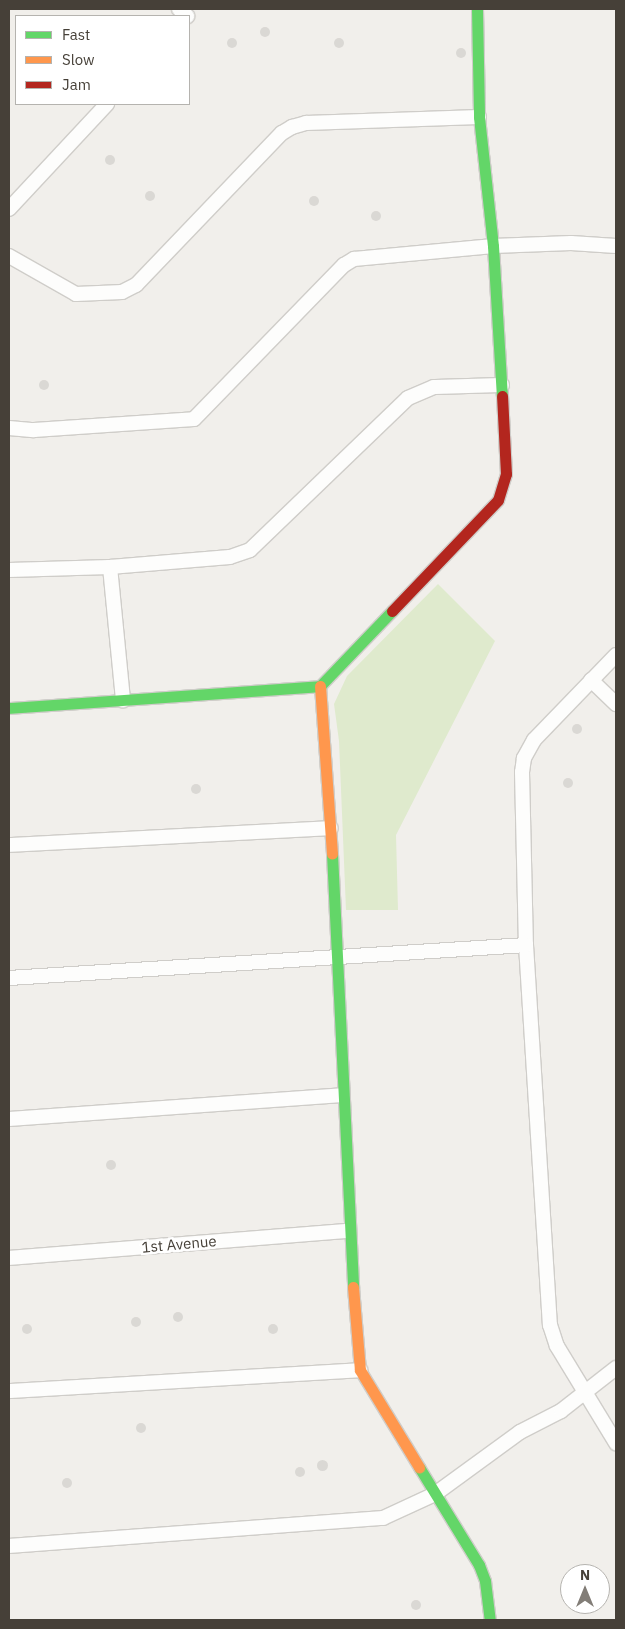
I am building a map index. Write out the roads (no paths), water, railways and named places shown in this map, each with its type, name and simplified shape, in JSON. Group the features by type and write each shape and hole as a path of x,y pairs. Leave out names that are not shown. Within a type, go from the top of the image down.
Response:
{"street":[{"path":"9,708 320,686 498,500 506,474 493,246 479,117 477,9"},
{"path":"9,209 106,105"},
{"path":"9,256 76,294 122,292 136,285 282,133 292,126 306,123 479,117"},
{"path":"9,428 34,430 194,419 344,264 362,257 493,246 571,243 616,246"},
{"path":"9,570 110,567 230,557 250,550 412,395 434,387 502,385"},
{"path":"110,567 123,700"},
{"path":"616,655 534,740 524,758 522,772 526,945 550,1325 557,1346 616,1443"},
{"path":"592,680 616,704"},
{"path":"320,686 331,828 348,1231 360,1370 482,1570 490,1620"},
{"path":"9,845 331,828"},
{"path":"9,978 526,945"},
{"path":"9,1119 342,1095"},
{"name":"1st Avenue","path":"9,1258 348,1231"},
{"path":"9,1546 362,1522 384,1518 435,1494 520,1432 561,1411 616,1368"},
{"path":"9,1391 360,1370"}]}
